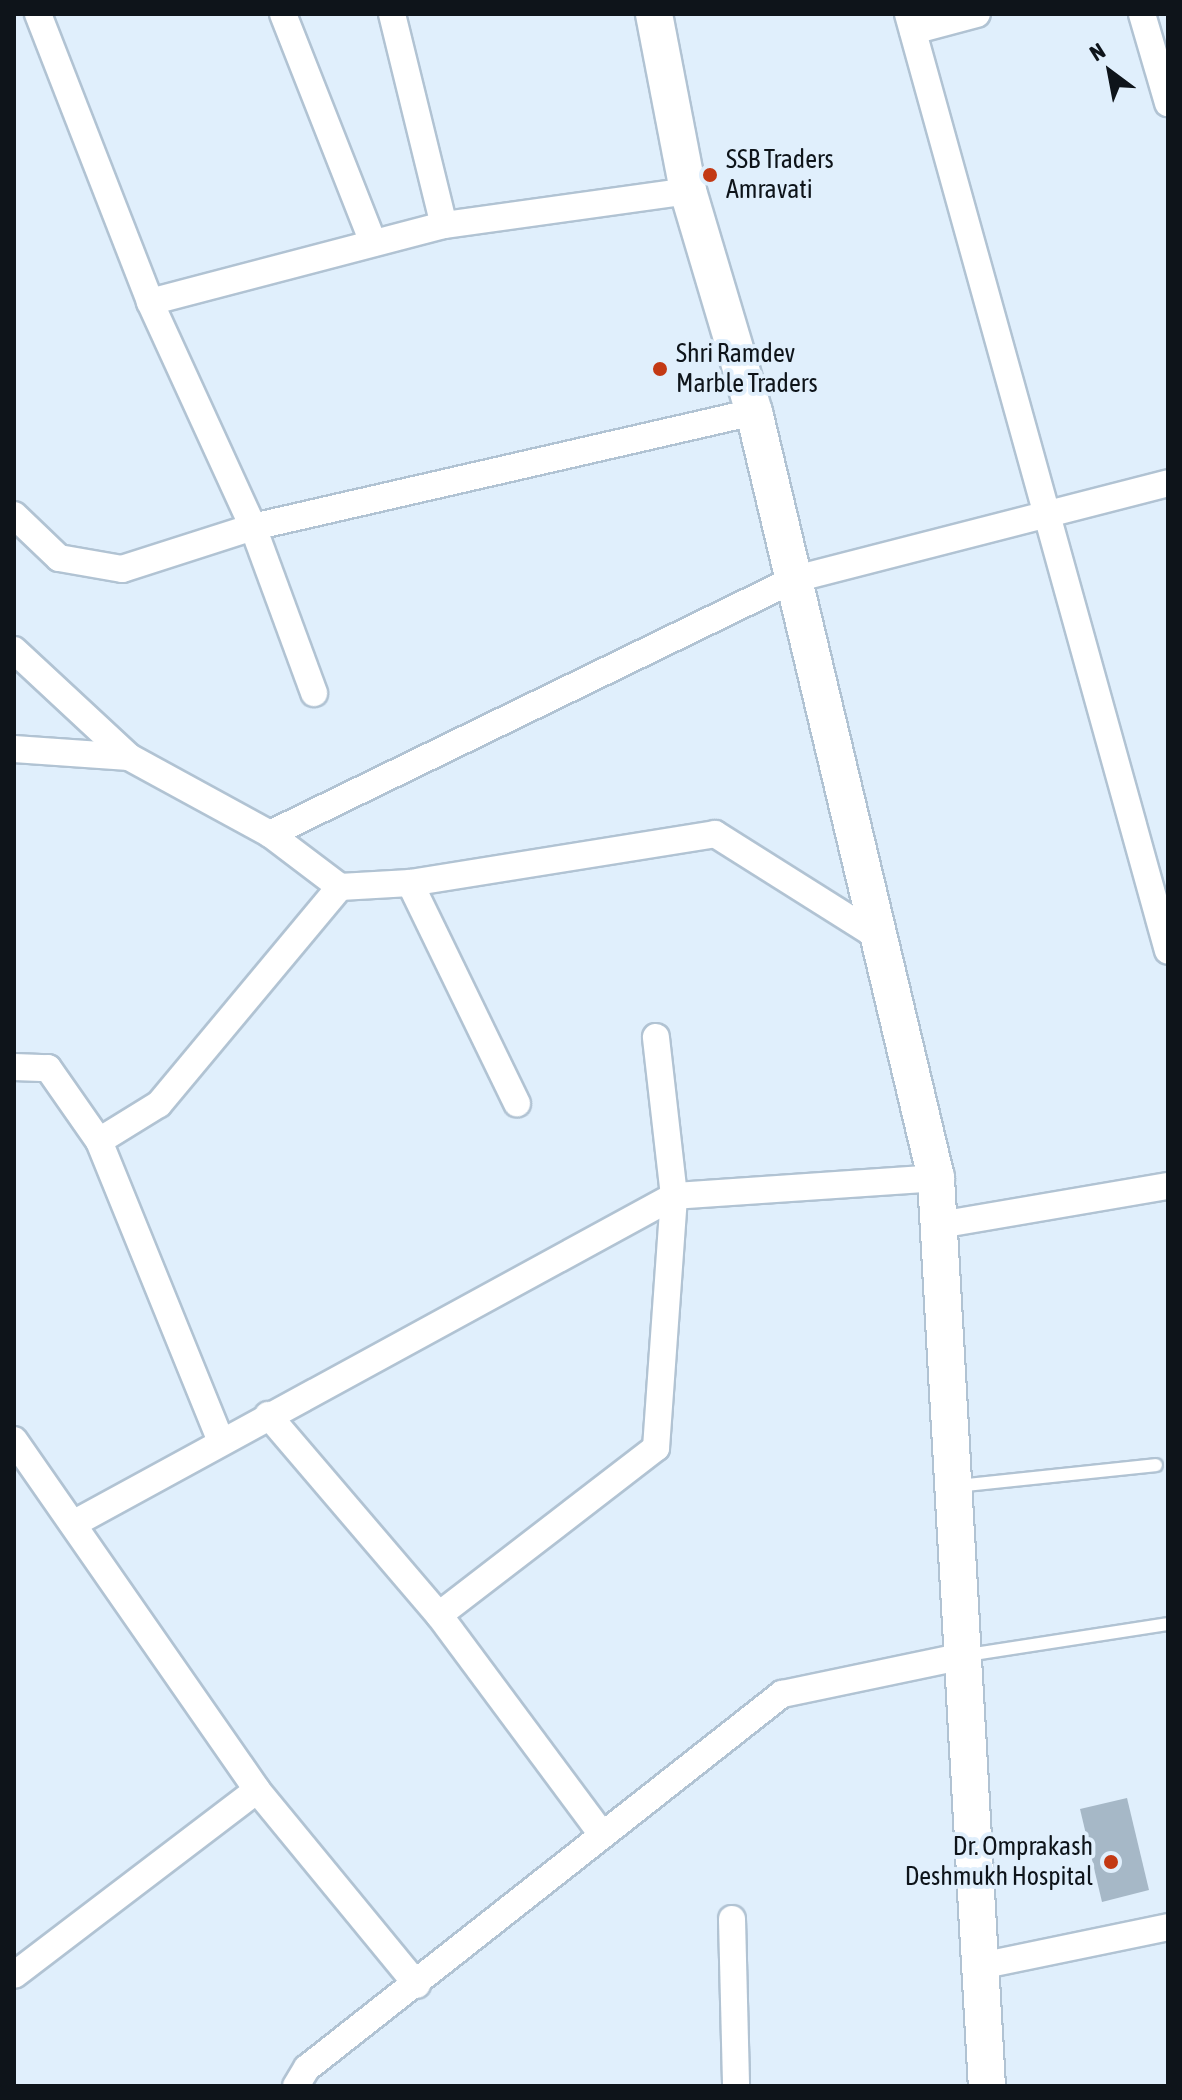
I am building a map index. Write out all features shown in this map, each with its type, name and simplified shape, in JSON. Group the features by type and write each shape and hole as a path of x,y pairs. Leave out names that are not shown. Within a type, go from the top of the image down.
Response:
{"street":[{"path":"38,14 150,302 253,527 314,693"},
{"path":"283,14 373,243"},
{"path":"392,14 444,225"},
{"path":"654,14 688,191 754,412 936,1178 968,1655 985,1965 987,2086"},
{"path":"977,14 911,22 1168,951"},
{"path":"1142,14 1168,103"},
{"path":"150,302 444,225 688,191"},
{"path":"14,515 59,558 122,569 253,527 754,412"},
{"path":"270,834 795,579 1168,483"},
{"path":"14,650 129,757 270,834 340,887 410,883 715,834 877,936"},
{"path":"14,749 129,757"},
{"path":"410,883 517,1103"},
{"path":"99,1141 159,1104 340,887"},
{"path":"439,1615 656,1448 674,1196 656,1037"},
{"path":"14,1067 48,1068 99,1141 220,1439"},
{"path":"73,1524 220,1439 674,1196 936,1178"},
{"path":"939,1225 1168,1186"},
{"path":"268,1415 439,1615 601,1833"},
{"path":"14,1440 257,1790 417,1985"},
{"path":"296,2086 307,2068 417,1985 601,1833 782,1694 968,1655"},
{"path":"14,1975 257,1790"},
{"path":"732,1919 736,2086"},
{"path":"985,1965 1168,1927"}],"lane":[{"path":"957,1486 1156,1465"},
{"path":"968,1655 1168,1624"}],"building":[{"path":"1127,1798 1149,1890 1102,1902 1080,1809"}],"place":[{"name":"SSB Traders Amravati","path":"710,175"},
{"name":"Shri Ramdev Marble Traders","path":"660,369"},
{"name":"Dr. Omprakash Deshmukh Hospital","path":"1111,1862"}]}
